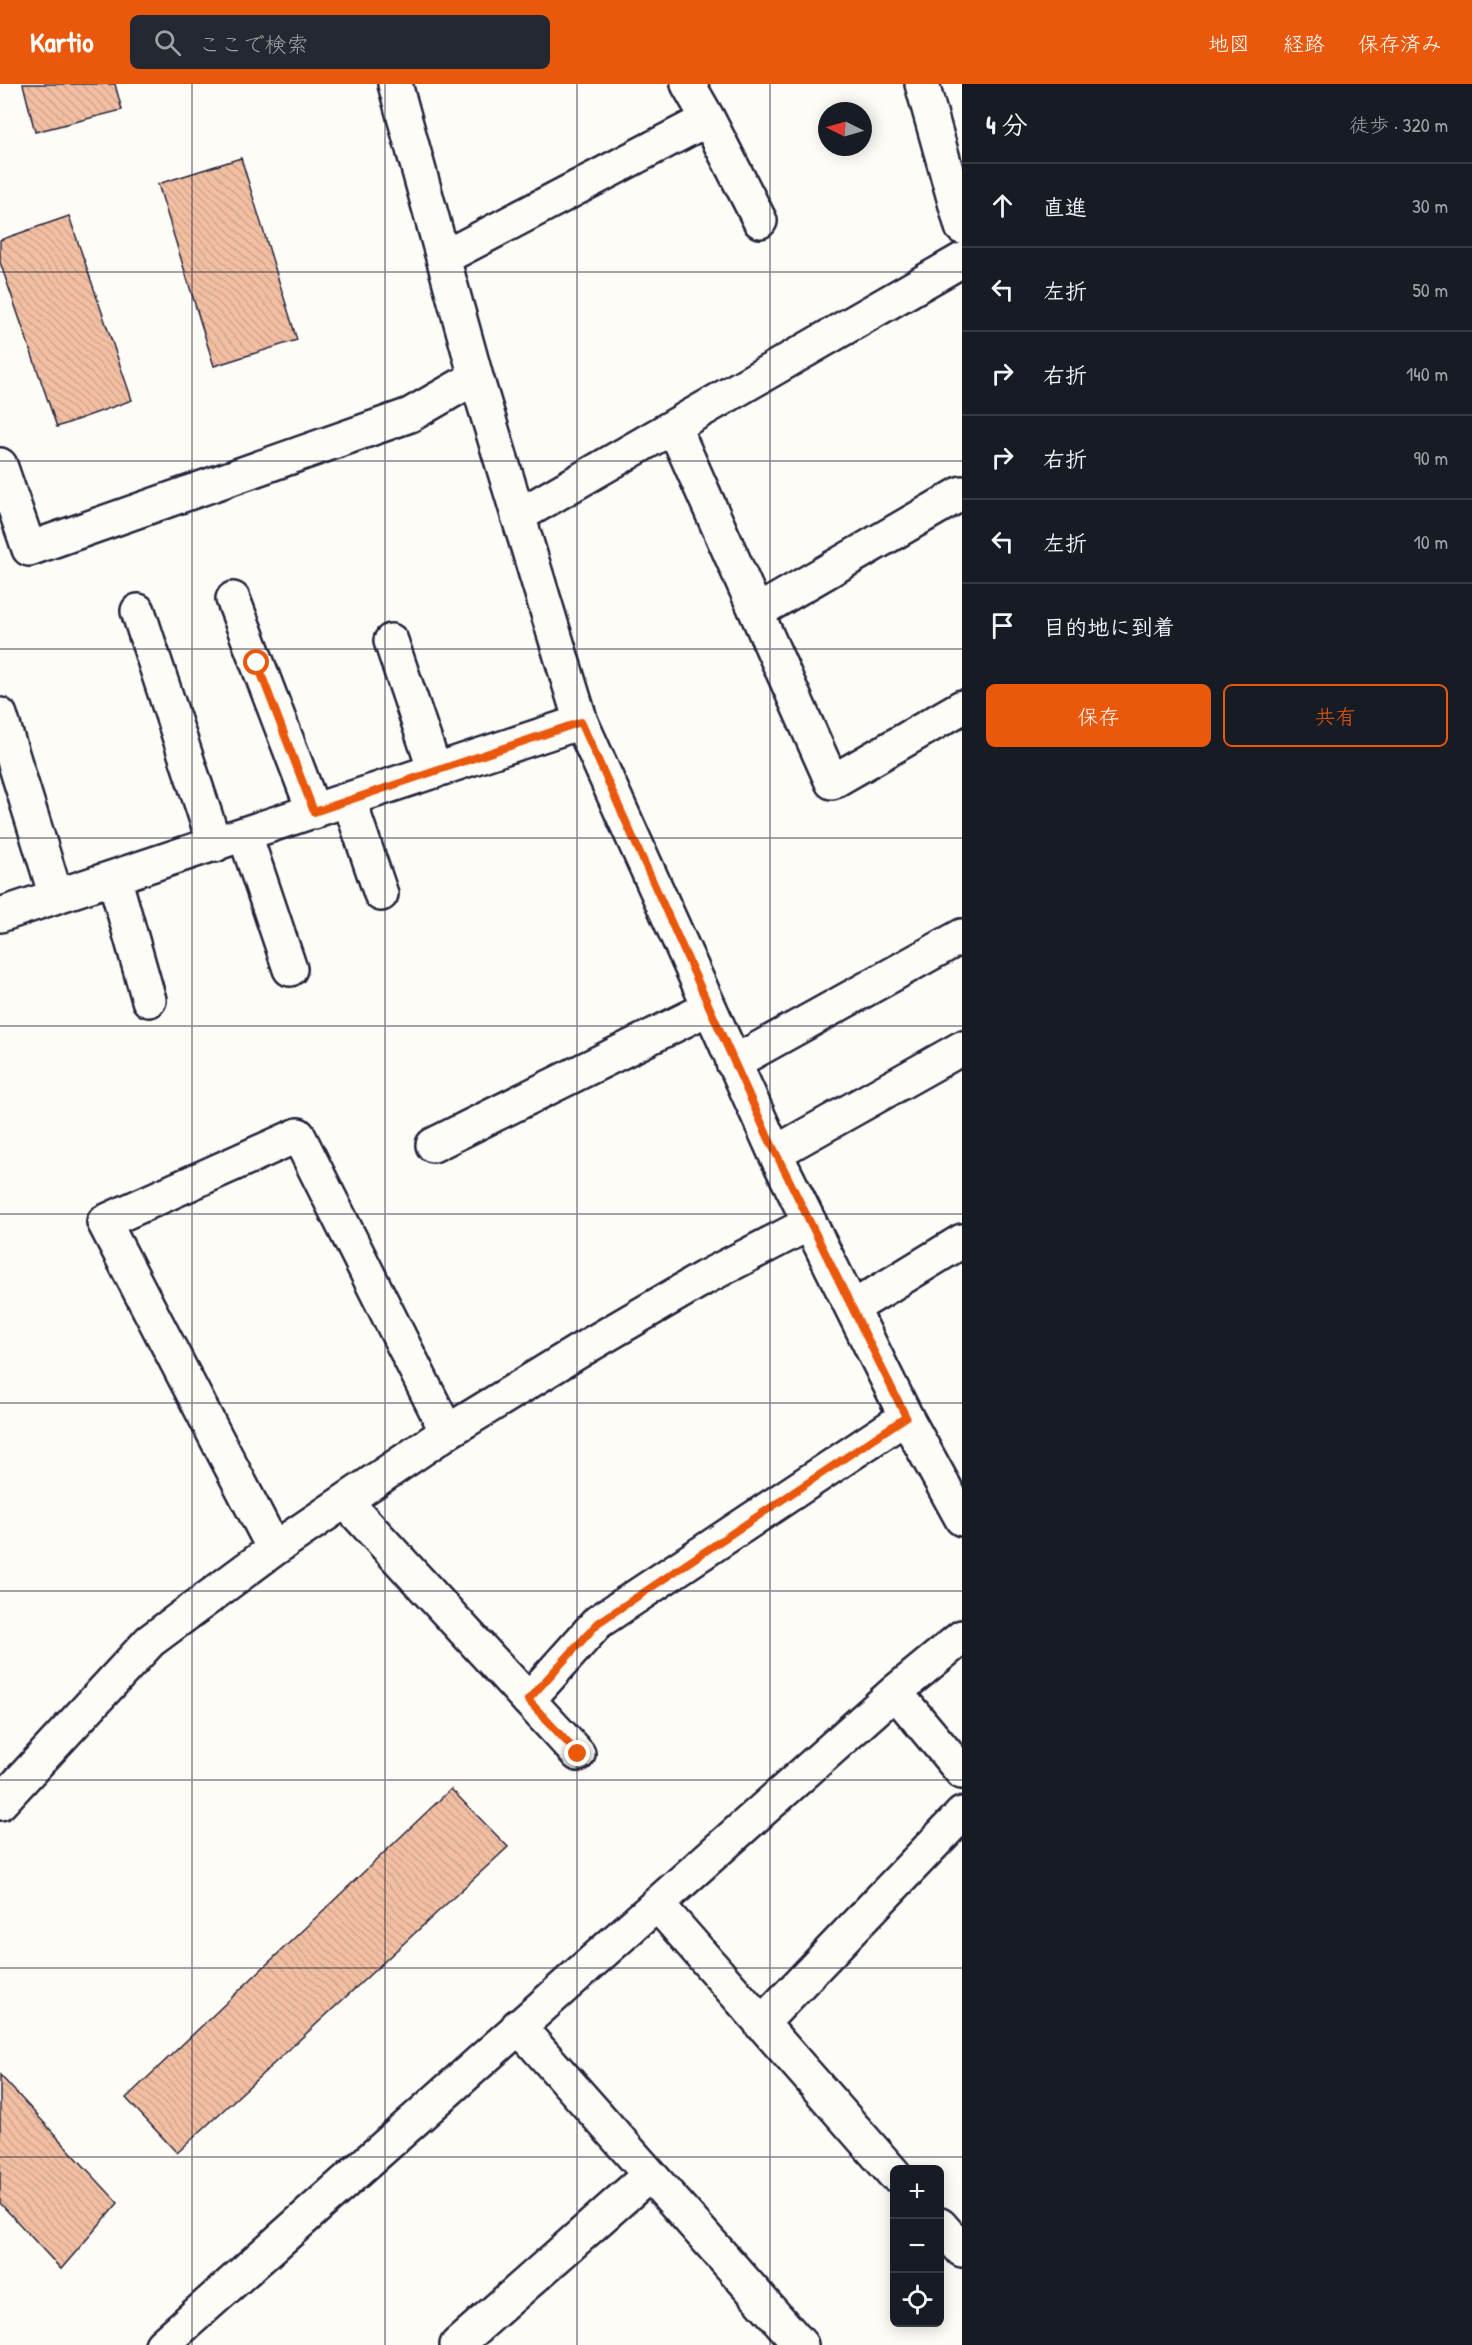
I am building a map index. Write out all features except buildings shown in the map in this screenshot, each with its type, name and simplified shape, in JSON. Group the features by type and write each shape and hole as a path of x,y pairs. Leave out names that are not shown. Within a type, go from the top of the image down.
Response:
{"street":[{"path":"395,84 476,377 581,722 775,1153 854,1307 906,1417 949,1469 962,1520"},
{"path":"688,84 708,118 760,221"},
{"path":"922,84 962,227"},
{"path":"443,258 708,118"},
{"path":"518,516 962,260"},
{"path":"0,465 29,549 410,415 476,377"},
{"path":"674,427 832,782 962,707"},
{"path":"758,612 962,493"},
{"path":"233,599 314,812"},
{"path":"138,611 230,840 290,969"},
{"path":"391,641 435,771"},
{"path":"0,715 56,896"},
{"path":"0,915 581,722"},
{"path":"349,800 381,894"},
{"path":"114,877 149,1000"},
{"path":"733,1063 962,936"},
{"path":"433,1145 709,1008"},
{"path":"775,1153 962,1048"},
{"path":"274,1549 104,1222 298,1136 447,1432"},
{"path":"0,1803 150,1641 274,1549 447,1432 704,1278 810,1223"},
{"path":"854,1307 962,1241"},
{"path":"528,1700 598,1623 906,1417"},
{"path":"345,1501 578,1754"},
{"path":"162,2345 895,1692 962,1637"},
{"path":"895,1692 962,1772"},
{"path":"761,2024 962,1814"},
{"path":"657,1904 890,2169"},
{"path":"518,2026 648,2176 801,2345"},
{"path":"457,2345 648,2176"},
{"path":"944,2230 962,2250"}],"route":[{"path":"257,663 314,812 581,722 733,1063 906,1417 598,1623 528,1700 578,1754"}]}
